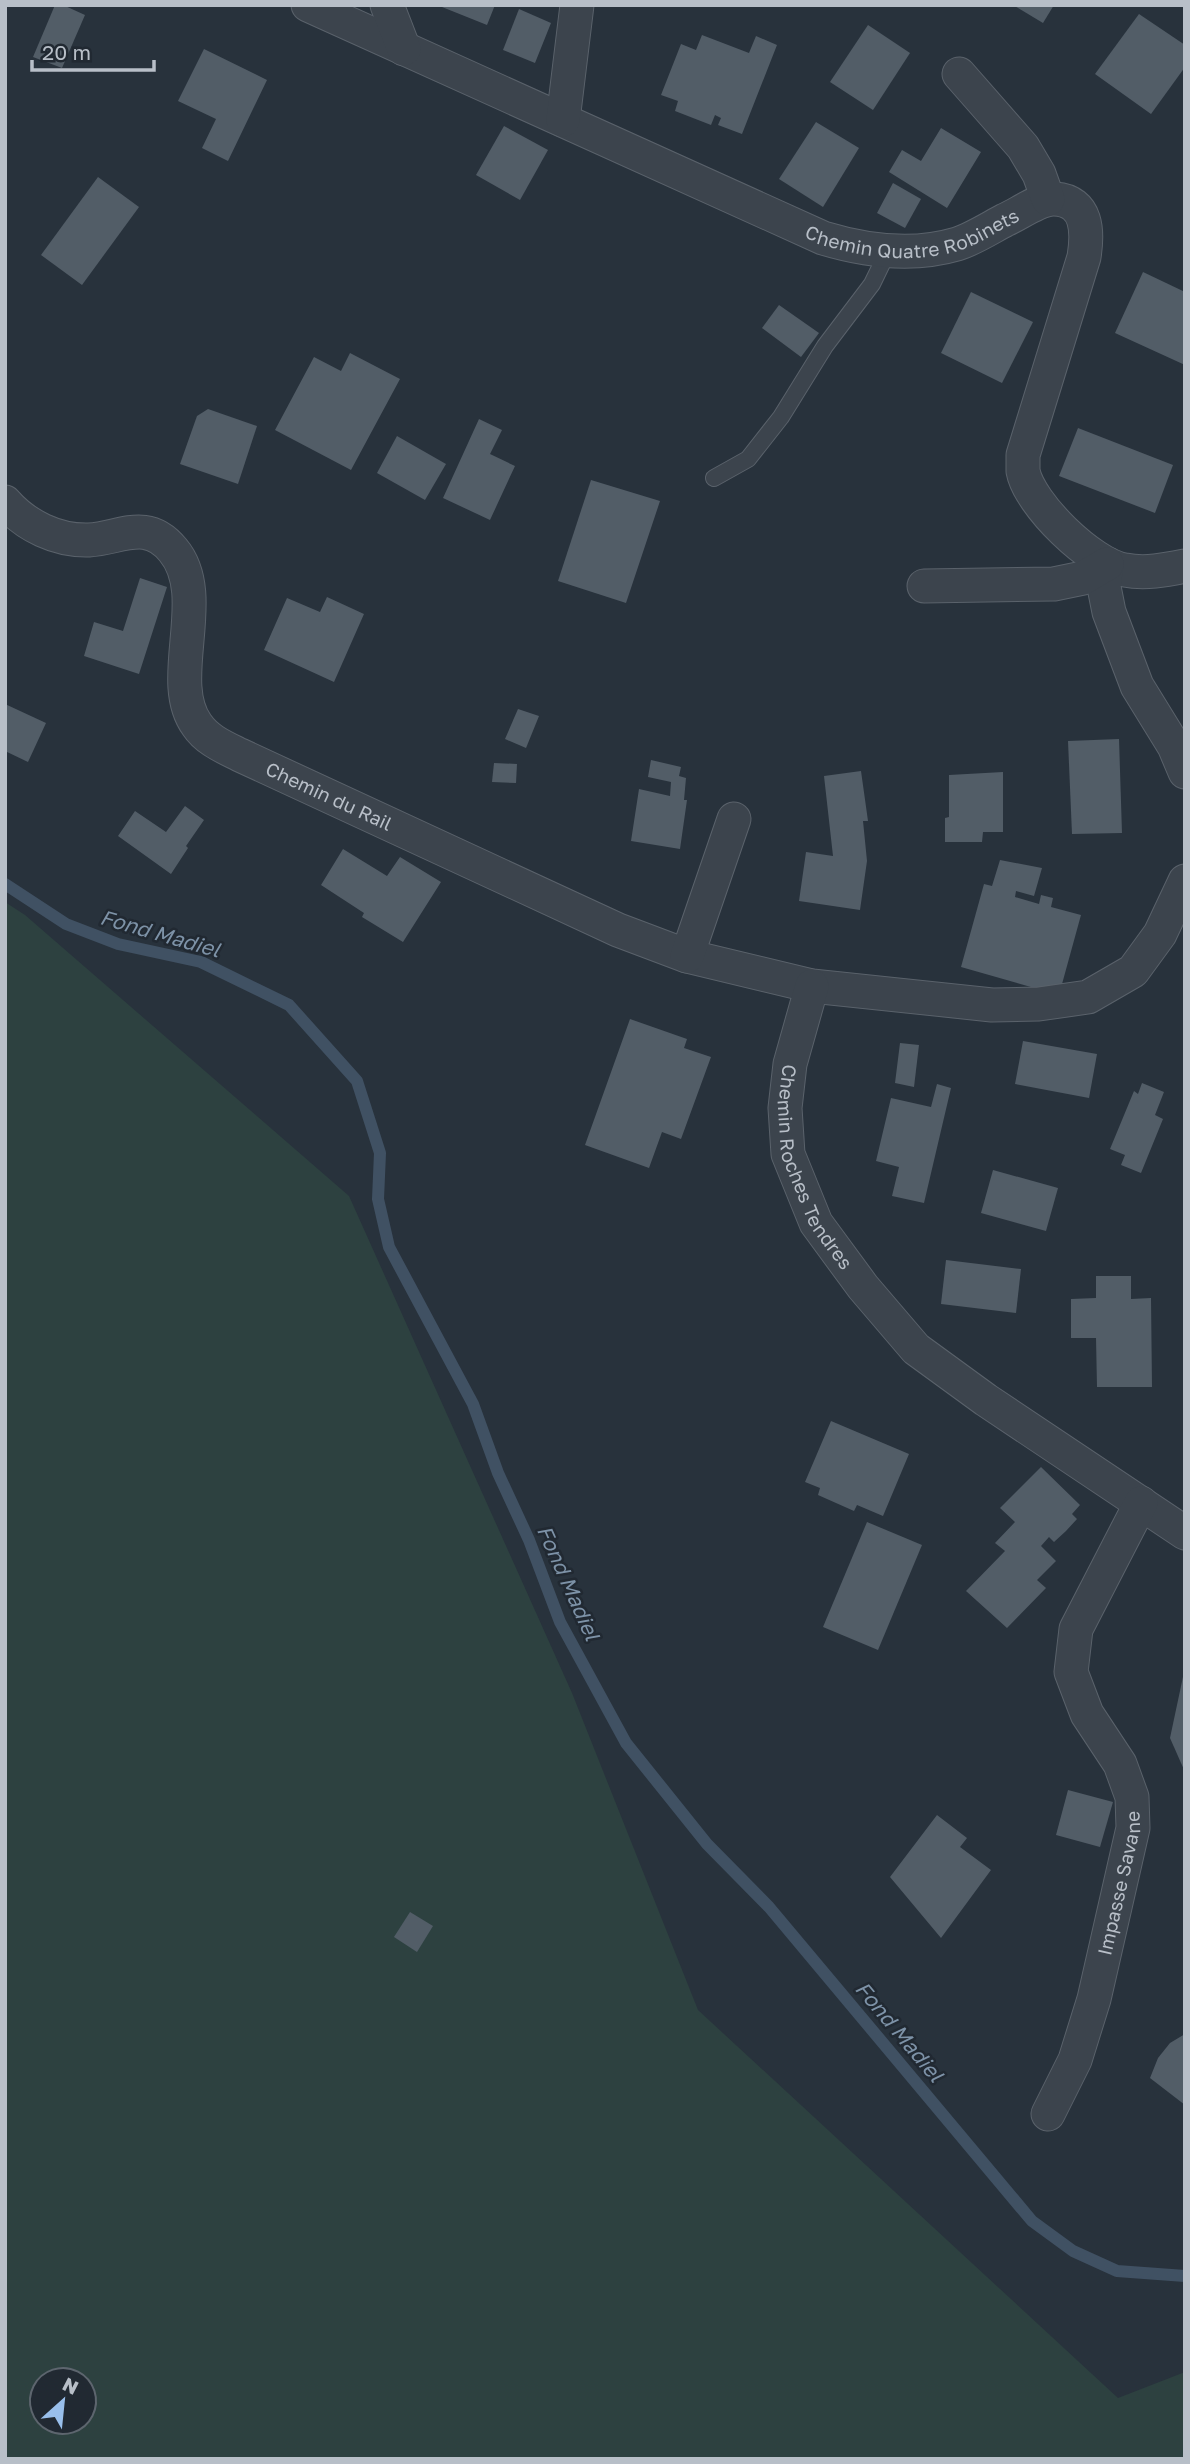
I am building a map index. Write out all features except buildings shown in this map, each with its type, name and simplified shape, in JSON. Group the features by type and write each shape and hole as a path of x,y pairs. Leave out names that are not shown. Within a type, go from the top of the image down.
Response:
{"street":[{"name":"Chemin Quatre Robinets","path":"308,5 823,238 854,247 888,251 923,250 958,244 1048,200 1067,202 1075,207 1086,224 1088,235 1084,257 1023,455 1023,474 1050,517 1090,555 1123,570 1143,572 1185,566"},
{"path":"387,5 404,48"},
{"path":"563,120 577,5"},
{"path":"959,74 1023,147 1039,174 1048,200"},
{"name":"Chemin du Rail","path":"5,502 18,517 50,534 69,539 91,540 135,530 156,537 172,548 184,565 189,584 186,686 188,707 196,724 209,739 618,930 687,956 812,986"},
{"path":"924,586 1054,584 1083,578 1107,564"},
{"path":"1107,564 1104,587 1113,624 1136,686 1174,746 1185,772"},
{"path":"687,956 734,819"},
{"path":"812,986 992,1005 1039,1004 1088,997 1133,971 1160,934 1185,881"},
{"name":"Chemin Roches Tendres","path":"812,986 790,1064 785,1108 788,1154 816,1223 863,1287 916,1349 986,1400 1185,1533"},
{"name":"Impasse Savane","path":"1048,2114 1075,2060 1094,1999 1133,1828 1132,1797 1120,1764 1087,1714 1071,1672 1076,1629 1141,1503"}],"lane":[{"path":"714,478 748,460 781,417 825,346 872,284 888,251"}],"green space":[{"path":"5,902 25,915 349,1196 572,1693 698,2010 1118,2398 1185,2372 1185,2459 5,2459"}],"waterway":[{"name":"Fond Madiel","path":"5,884 66,924 118,944 201,962 289,1005 357,1081 380,1153 378,1199 389,1247 473,1404 498,1473 529,1540 560,1622 626,1743 707,1844 769,1907 1032,2221 1073,2251 1117,2271 1185,2276"}]}
